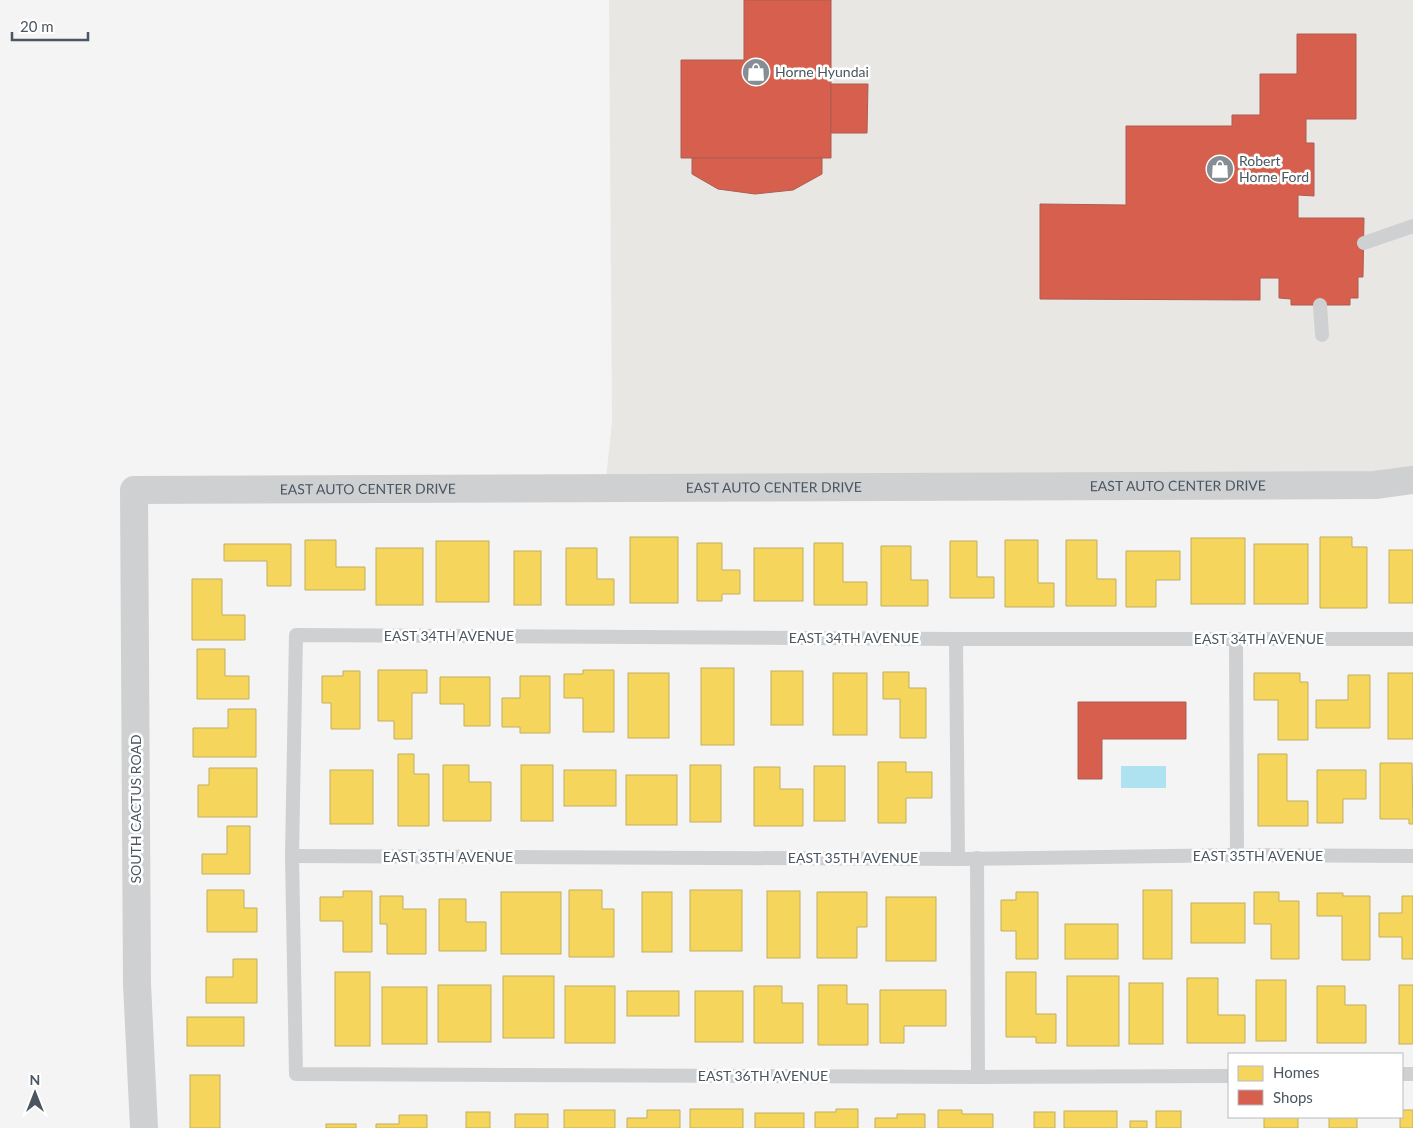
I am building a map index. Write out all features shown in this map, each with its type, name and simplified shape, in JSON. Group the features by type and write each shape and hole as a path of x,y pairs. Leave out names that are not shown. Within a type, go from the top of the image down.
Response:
{"street":[{"name":"EAST AUTO CENTER DRIVE","path":"134,490 1375,485 1413,480"},
{"name":"SOUTH CACTUS ROAD","path":"134,490 137,984 144,1128"}],"lane":[{"path":"1364,243 1413,226"},
{"path":"1320,305 1322,335"},
{"name":"EAST 34TH AVENUE","path":"292,856 296,634 956,639 1413,639"},
{"path":"956,639 958,859"},
{"path":"1236,639 1237,855"},
{"name":"EAST 35TH AVENUE","path":"292,856 958,859 1237,855 1413,856"},
{"name":"EAST 36TH AVENUE","path":"292,856 296,1074 978,1077 1228,1076"},
{"path":"977,858 978,1077"}],"shaded area":[{"path":"609,0 1413,0 1413,480 605,488 612,422"}],"water":[{"path":"1121,766 1166,766 1166,788 1121,788"}],"building: Homes":[{"path":"630,537 678,537 678,603 630,603"},
{"path":"1320,537 1352,537 1352,547 1367,547 1367,608 1320,608"},
{"path":"1191,538 1245,538 1245,604 1191,604"},
{"path":"305,540 336,540 336,567 365,567 365,590 305,590"},
{"path":"1005,540 1038,540 1038,583 1054,583 1054,607 1005,607"},
{"path":"1066,540 1097,540 1097,579 1116,579 1116,606 1066,606"},
{"path":"436,541 489,541 489,602 436,602"},
{"path":"950,541 977,541 977,577 994,577 994,598 950,598"},
{"path":"697,543 722,543 722,570 740,570 740,594 722,594 722,601 697,601"},
{"path":"814,543 843,543 843,582 867,582 867,605 814,605"},
{"path":"224,544 291,544 291,586 267,586 267,561 224,561"},
{"path":"1254,544 1308,544 1308,604 1254,604"},
{"path":"881,546 911,546 911,580 928,580 928,606 881,606"},
{"path":"376,548 423,548 423,605 376,605"},
{"path":"566,548 597,548 597,579 614,579 614,605 566,605"},
{"path":"754,548 803,548 803,601 754,601"},
{"path":"1389,550 1413,550 1413,603 1389,603"},
{"path":"514,551 541,551 541,605 514,605"},
{"path":"1126,551 1180,551 1180,580 1156,580 1156,607 1126,607"},
{"path":"192,579 222,579 222,615 245,615 245,640 192,640"},
{"path":"197,649 225,649 225,676 249,676 249,699 197,699"},
{"path":"701,668 734,668 734,745 701,745"},
{"path":"378,670 427,670 427,693 412,693 412,739 394,739 394,721 378,721"},
{"path":"583,670 614,670 614,732 583,732 583,698 564,698 564,674 583,674"},
{"path":"343,671 360,671 360,729 331,729 331,703 322,703 322,676 343,676"},
{"path":"771,671 803,671 803,725 771,725"},
{"path":"883,672 909,672 909,688 926,688 926,738 900,738 900,699 883,699"},
{"path":"628,673 669,673 669,738 628,738"},
{"path":"833,673 867,673 867,735 833,735"},
{"path":"1254,673 1300,673 1300,682 1308,682 1308,740 1278,740 1278,700 1254,700"},
{"path":"1388,673 1413,673 1413,739 1388,739"},
{"path":"1348,675 1370,675 1370,728 1316,728 1316,700 1348,700"},
{"path":"520,676 550,676 550,733 520,733 520,727 502,727 502,698 520,698"},
{"path":"440,677 490,677 490,726 464,726 464,704 440,704"},
{"path":"228,709 256,709 256,757 193,757 193,728 228,728"},
{"path":"398,754 414,754 414,774 429,774 429,826 398,826"},
{"path":"1258,754 1287,754 1287,801 1308,801 1308,826 1258,826"},
{"path":"878,762 906,762 906,772 932,772 932,798 906,798 906,823 878,823"},
{"path":"1380,763 1412,763 1413,824 1409,824 1409,819 1380,819"},
{"path":"443,765 469,765 469,782 491,782 491,821 443,821"},
{"path":"521,765 553,765 553,821 521,821"},
{"path":"690,765 721,765 721,822 690,822"},
{"path":"814,766 845,766 845,821 814,821"},
{"path":"754,767 780,767 780,789 803,789 803,826 754,826"},
{"path":"209,768 257,768 257,817 198,817 198,785 209,785"},
{"path":"330,770 373,770 373,824 330,824"},
{"path":"564,770 616,770 616,806 564,806"},
{"path":"1317,770 1366,770 1366,799 1343,799 1343,823 1317,823"},
{"path":"626,775 677,775 677,825 626,825"},
{"path":"227,826 250,826 250,874 202,874 202,854 227,854"},
{"path":"207,890 244,890 244,908 257,908 257,932 207,932"},
{"path":"569,890 602,890 602,909 614,909 614,957 569,957"},
{"path":"690,890 742,890 742,951 690,951"},
{"path":"1143,890 1172,890 1172,959 1143,959"},
{"path":"343,891 372,891 372,952 343,952 343,921 320,921 320,897 343,897"},
{"path":"767,891 800,891 800,958 767,958"},
{"path":"501,892 561,892 561,954 501,954"},
{"path":"642,892 672,892 672,952 642,952"},
{"path":"817,892 867,892 867,927 857,927 857,958 817,958"},
{"path":"1016,892 1038,892 1038,959 1016,959 1016,931 1001,931 1001,900 1016,900"},
{"path":"1254,892 1279,892 1279,901 1299,901 1299,959 1271,959 1271,924 1254,924"},
{"path":"1317,893 1343,893 1343,896 1370,896 1370,960 1342,960 1342,916 1317,916"},
{"path":"380,896 403,896 403,909 426,909 426,954 387,954 387,924 380,924"},
{"path":"1402,896 1413,896 1413,959 1402,959 1402,937 1379,937 1379,913 1402,913"},
{"path":"886,897 936,897 936,961 886,961"},
{"path":"439,899 466,899 466,922 486,922 486,951 439,951"},
{"path":"1191,903 1245,903 1245,943 1191,943"},
{"path":"1065,924 1118,924 1118,959 1065,959"},
{"path":"233,959 257,959 257,1003 206,1003 206,977 233,977"},
{"path":"335,972 370,972 370,1046 335,1046"},
{"path":"1006,972 1036,972 1036,1014 1056,1014 1056,1043 1036,1043 1036,1037 1006,1037"},
{"path":"503,976 554,976 554,1038 503,1038"},
{"path":"1067,976 1119,976 1119,1046 1067,1046"},
{"path":"1187,978 1218,978 1218,1015 1245,1015 1245,1043 1187,1043"},
{"path":"1256,980 1286,980 1286,1041 1256,1041"},
{"path":"1129,983 1163,983 1163,1044 1129,1044"},
{"path":"438,985 491,985 491,1042 438,1042"},
{"path":"818,985 847,985 847,1004 868,1004 868,1045 818,1045"},
{"path":"1399,985 1413,985 1413,1044 1399,1044"},
{"path":"565,986 615,986 615,1043 565,1043"},
{"path":"754,986 782,986 782,1003 803,1003 803,1043 754,1043"},
{"path":"1317,986 1345,986 1345,1005 1366,1005 1366,1043 1317,1043"},
{"path":"382,987 427,987 427,1044 382,1044"},
{"path":"880,990 946,990 946,1026 904,1026 904,1043 880,1043"},
{"path":"627,991 679,991 679,1016 627,1016"},
{"path":"695,991 743,991 743,1042 695,1042"},
{"path":"187,1017 244,1017 244,1046 187,1046"},
{"path":"190,1075 220,1075 220,1128 190,1128"},
{"path":"690,1109 743,1109 743,1128 690,1128"},
{"path":"836,1109 858,1109 858,1128 815,1128 815,1112 836,1112"},
{"path":"564,1110 615,1110 615,1128 564,1128"},
{"path":"647,1110 680,1110 680,1128 627,1128 627,1118 647,1118"},
{"path":"938,1110 962,1110 962,1114 993,1114 993,1128 938,1128"},
{"path":"1403,1110 1413,1110 1413,1128 1400,1128 1400,1118 1403,1118"},
{"path":"1064,1111 1117,1111 1117,1128 1064,1128"},
{"path":"1156,1111 1181,1111 1181,1128 1156,1128"},
{"path":"466,1112 490,1112 490,1128 466,1128"},
{"path":"1034,1112 1055,1112 1055,1128 1034,1128"},
{"path":"755,1113 804,1113 804,1128 755,1128"},
{"path":"515,1114 548,1114 548,1128 515,1128"},
{"path":"897,1114 925,1114 925,1128 875,1128 875,1118 897,1118"},
{"path":"399,1115 427,1115 427,1128 376,1128 376,1124 399,1124"},
{"path":"1264,1118 1298,1118 1298,1128 1264,1128"},
{"path":"1329,1118 1357,1118 1357,1128 1329,1128"},
{"path":"1130,1121 1147,1121 1147,1128 1130,1128"},
{"path":"326,1124 356,1124 356,1128 326,1128"}],"building: Shops":[{"name":"Horne Hyundai","path":"744,0 831,0 831,158 681,158 681,60 744,60"},
{"name":"Robert Horne Ford","path":"1297,34 1356,34 1356,119 1306,119 1306,143 1314,143 1314,196 1298,195 1298,218 1364,218 1363,277 1358,277 1358,298 1350,298 1350,305 1291,305 1291,299 1279,298 1279,278 1260,278 1260,300 1040,299 1040,204 1126,205 1126,126 1232,126 1232,115 1260,115 1260,74 1297,74"},
{"path":"831,84 868,84 867,133 831,133"},
{"path":"692,158 822,158 822,174 793,190 755,194 718,189 692,174"},
{"path":"1078,702 1186,702 1186,739 1102,739 1102,779 1078,779"}],"place":[{"name":"Horne Hyundai","path":"756,72"},
{"name":"Robert Horne Ford","path":"1220,169"}]}
